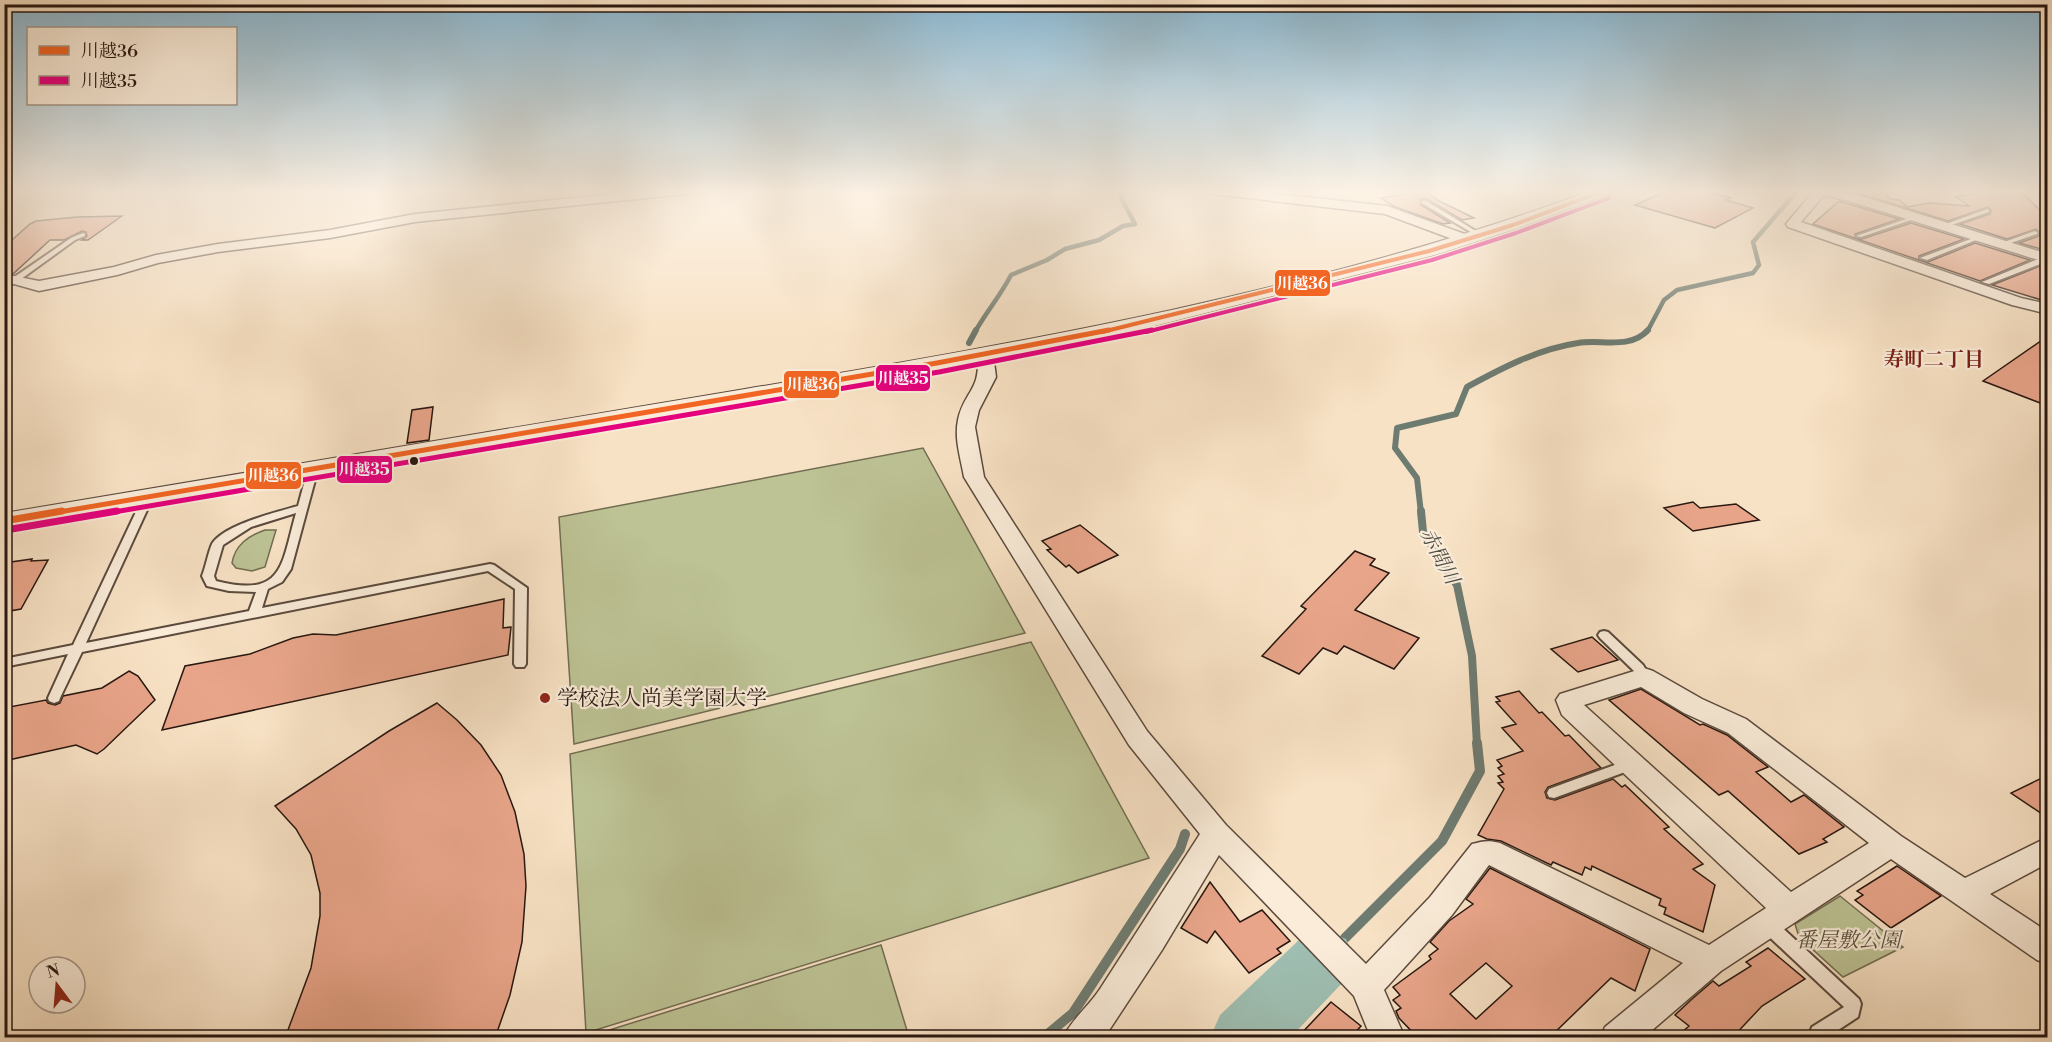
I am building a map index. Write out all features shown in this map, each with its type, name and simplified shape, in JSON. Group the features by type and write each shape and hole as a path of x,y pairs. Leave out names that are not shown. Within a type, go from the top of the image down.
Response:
{"street":[{"path":"9,280 30,285 51,284 117,271 156,259 293,239"},
{"path":"4,521 985,354 1175,316 1473,239"},
{"path":"1835,239 2017,302 2048,309"},
{"path":"1980,239 2047,259"},
{"path":"985,354 988,380 971,407 966,422 974,477 1138,738 1216,833 1366,986 1388,1038"},
{"path":"1779,918 1631,764 1571,708 1569,700 1644,677 1693,706 1737,726 1891,844 2048,950"},
{"path":"1080,1038 1093,1028 1119,990 1160,928 1216,833"},
{"path":"1617,1038 1710,961 1891,844"},
{"path":"1964,893 2048,849"},
{"path":"1366,986 1441,906 1482,853 1490,852 1710,961"}],"lane":[{"path":"9,280 74,239"},
{"path":"1924,258 1976,239"},
{"path":"2000,245 2019,239"},
{"path":"1986,282 2047,259"},
{"path":"302,508 247,525 218,544 208,576 211,583 232,590 252,590 263,587 284,574 302,508 312,469"},
{"path":"54,698 148,497"},
{"path":"4,663 490,567 522,588 520,664"},
{"path":"254,614 263,587"},
{"path":"1604,635 1639,668 1644,677"},
{"path":"1554,793 1631,764"},
{"path":"1779,918 1853,1004 1852,1011 1818,1033"}],"green space":[{"path":"923,448 1025,633 574,744 559,517"},
{"path":"265,530 276,530 265,567 252,571 236,568 232,563 239,546 248,538"},
{"path":"1031,642 1149,858 586,1033 570,754"},
{"name":"番屋敷公園","path":"1840,896 1903,947 1843,977 1799,937 1795,924"},
{"path":"881,945 909,1037 587,1037"}],"building":[{"path":"13,239 67,239 50,240 13,274 4,274 4,247"},
{"path":"1856,239 1964,239 1919,256 1919,260 1928,262 1975,243 2030,260 1980,281"},
{"path":"2031,239 2048,239 2048,251 2019,243"},
{"path":"2045,264 2048,265 2048,302 1992,285"},
{"path":"2048,336 2048,406 1983,381"},
{"path":"433,407 429,440 407,443 412,410"},
{"path":"1693,502 1700,508 1736,504 1759,520 1693,531 1664,508"},
{"path":"1080,525 1118,555 1078,573 1069,565 1066,567 1047,550 1051,549 1042,541"},
{"path":"1355,551 1375,559 1370,565 1389,573 1355,610 1419,638 1394,669 1344,646 1337,654 1323,648 1299,674 1262,656 1306,609 1301,606"},
{"path":"32,559 31,561 48,560 21,609 4,612 4,563"},
{"path":"504,599 503,628 511,627 508,655 162,730 185,666 250,654 293,638 313,634 336,635"},
{"path":"1592,637 1618,660 1578,672 1551,649"},
{"path":"129,671 138,676 155,700 104,749 97,754 76,745 4,761 4,708 46,700 55,705 60,703 63,696 102,688"},
{"path":"1641,689 1700,725 1703,724 1727,735 1768,767 1756,772 1791,802 1804,795 1844,827 1823,839 1827,842 1799,854 1728,791 1719,795 1609,700"},
{"path":"1519,691 1539,713 1542,712 1565,736 1569,735 1601,768 1548,787 1545,792 1547,798 1555,800 1613,779 1622,787 1625,785 1669,827 1664,829 1703,864 1693,869 1715,885 1703,932 1664,914 1666,908 1659,905 1661,899 1592,866 1591,870 1585,867 1582,875 1553,862 1551,865 1501,841 1478,835 1504,789 1498,783 1503,782 1498,776 1504,774 1498,768 1502,766 1497,760 1523,751 1502,728 1516,724 1496,702 1500,701 1496,697"},
{"path":"437,703 481,745 501,775 515,812 524,854 526,886 522,942 510,995 495,1038 285,1038 311,968 320,916 320,893 311,855 296,829 275,806 389,731"},
{"path":"2048,775 2048,818 2011,793"},
{"path":"1897,866 1941,896 1891,928 1855,900 1863,895 1857,891"},
{"path":"1490,868 1650,949 1635,991 1611,978 1549,1038 1418,1038 1399,1018 1396,1011 1401,1008 1393,1000 1400,995 1393,987 1431,959 1429,956 1438,949 1430,942 1449,921 1473,904 1466,899","holes":["1486,963 1512,986 1476,1019 1450,994"]},
{"path":"1210,882 1240,922 1262,910 1290,941 1277,949 1281,953 1249,973 1215,931 1207,943 1181,928"},
{"path":"1768,948 1805,979 1762,1006 1732,1038 1675,1038 1689,1026 1675,1015 1713,981 1719,986 1751,966 1746,962"},
{"path":"1331,1002 1361,1026 1350,1038 1297,1038"}],"waterway":[{"path":"975,332 1011,275 1047,260 1065,249 1101,239"},
{"name":"赤間川","path":"1647,332 1664,300 1677,290 1753,273 1759,265 1753,242 1756,239"},
{"path":"969,343 976,330"},
{"name":"赤間川","path":"1421,513 1417,478 1395,448 1397,428 1456,414 1467,387 1507,366 1535,355 1578,343 1624,342 1633,340 1648,330"},
{"name":"赤間川","path":"1421,511 1423,532 1457,585 1472,656 1477,745"},
{"name":"赤間川","path":"1345,938 1442,841 1480,771 1477,743"},
{"path":"1043,1038 1073,1013 1180,849 1185,834"},
{"name":"赤間川","path":"1244,1038 1323,959"}],"transit line":[{"name":"川越36","path":"4,521 937,363 1131,326 1429,251 1469,239"},
{"name":"川越35","path":"6,530 939,372 1133,335 1432,260 1498,239"}],"place":[{"name":"学校法人尚美学園大学","path":"545,698"}],"district":[{"name":"寿町二丁目","path":"1934,359"}]}
